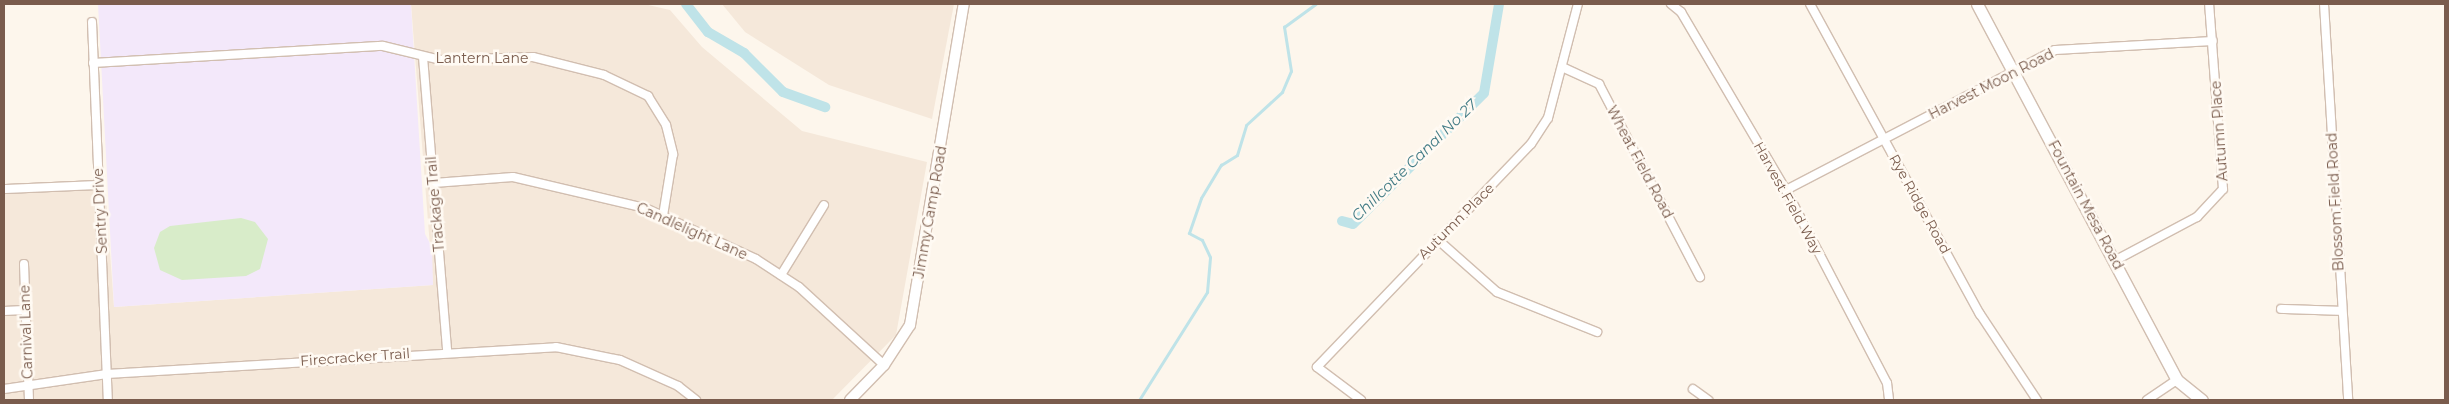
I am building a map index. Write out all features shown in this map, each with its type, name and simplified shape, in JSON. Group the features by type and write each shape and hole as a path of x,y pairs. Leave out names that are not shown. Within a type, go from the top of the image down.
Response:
{"main road":[{"name":"Fountain Mesa Road","path":"1977,4 2116,260 2177,380 2202,400"}],"street":[{"name":"Jimmy Camp Road","path":"850,400 884,364 910,325 964,4"},
{"name":"Autumn Place","path":"1361,400 1317,367 1437,239 1531,144 1548,118 1578,4"},
{"name":"Harvest Field Way","path":"1672,4 1681,12 1786,190 1887,383 1889,400"},
{"name":"Rye Ridge Road","path":"1810,4 1980,314 2037,400"},
{"name":"Autumn Place","path":"2116,260 2197,217 2223,189 2209,4"},
{"name":"Blossom Field Road","path":"2324,4 2348,400"},
{"name":"Sentry Drive","path":"92,22 108,400"},
{"name":"Harvest Moon Road","path":"1786,190 1886,140 2012,70 2056,50 2213,41"},
{"name":"Lantern Lane","path":"93,63 383,46 423,57 533,57 604,75 648,96 666,125 673,154 663,216"},
{"name":"Trackage Trail","path":"423,57 446,351"},
{"name":"Wheat Field Road","path":"1562,67 1599,84 1700,276"},
{"name":"Candlelight Lane","path":"434,182 513,177 645,208 781,275 884,364"},
{"path":"4,189 99,186"},
{"path":"781,275 824,205"},
{"path":"1437,239 1497,292 1597,332"},
{"name":"Carnival Lane","path":"24,264 24,310 29,400"},
{"path":"2281,309 2342,311"},
{"path":"4,311 24,310"},
{"name":"Firecracker Trail","path":"4,389 27,383 107,374 446,351 565,349 620,360 678,386 696,400"},
{"path":"2147,400 2177,380"},
{"path":"1693,389 1708,400"}],"shaded area":[{"path":"98,4 411,4 425,234 432,247 433,285 114,307"},
{"path":"411,4 644,4 670,10 702,47 802,131 927,162 896,335 832,400 4,400 4,191 105,184 114,307 433,285"},
{"path":"722,4 954,4 932,119 829,85 745,32"}],"green space":[{"path":"241,218 255,222 268,239 260,269 246,276 182,280 160,270 154,248 160,232 170,226"}],"waterway":[{"name":"Chillcotte Canal No 27","path":"686,4 708,32 744,53 783,92 825,107"},
{"name":"Chillcotte Canal No 27","path":"1139,400 1207,292 1210,257 1202,240 1189,233 1201,198 1221,165 1237,155 1246,125 1282,92 1291,71 1284,27 1316,4"},
{"name":"Chillcotte Canal No 27","path":"1342,221 1353,224 1484,93 1499,4"}]}
